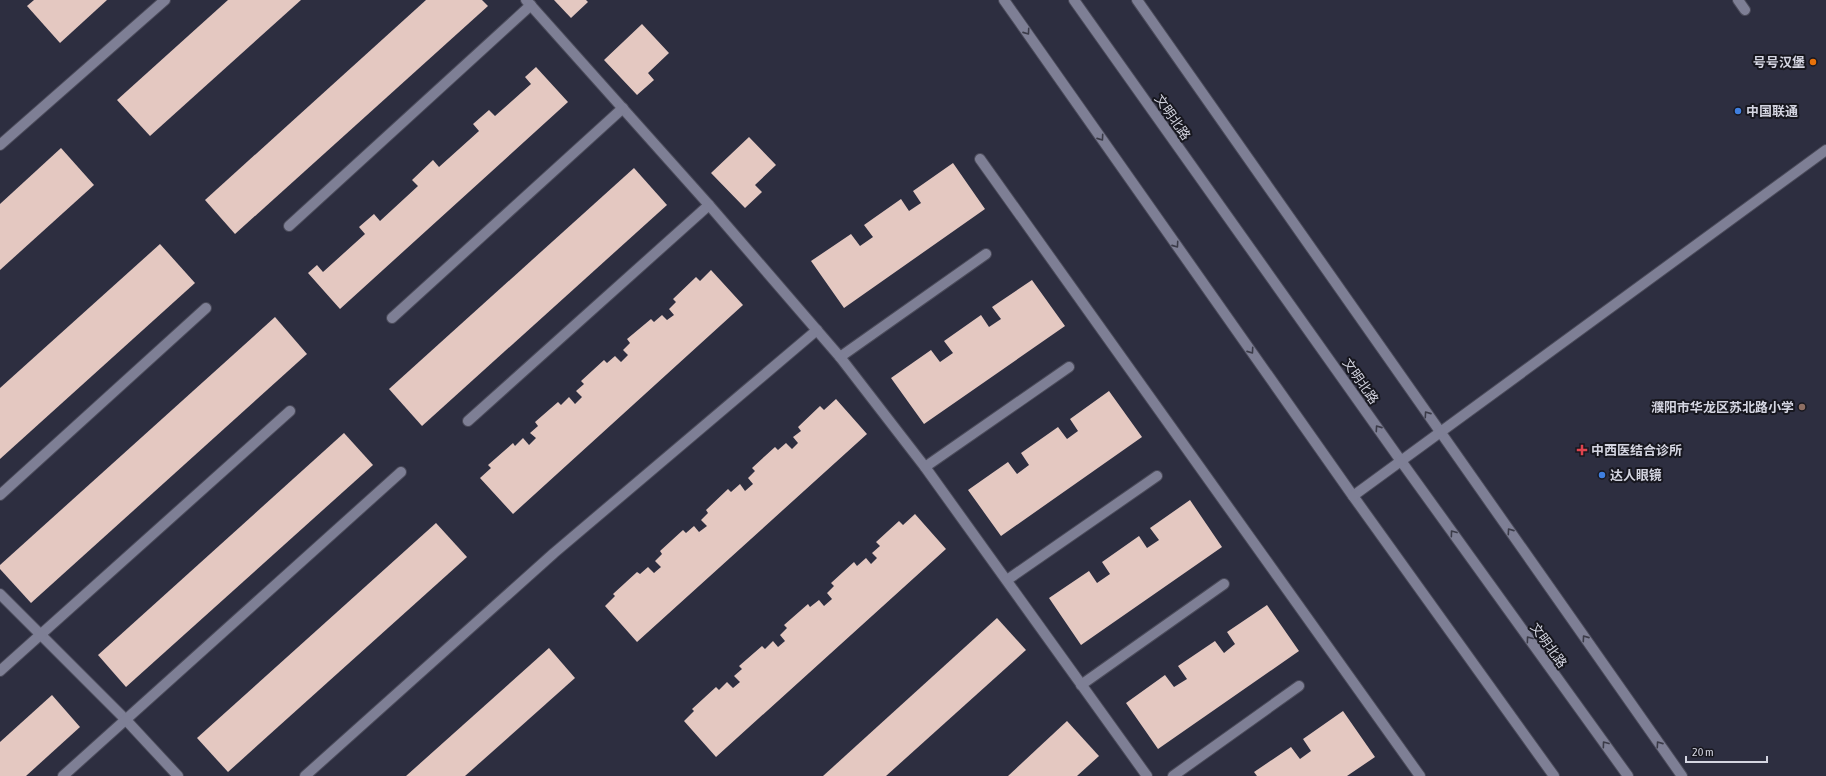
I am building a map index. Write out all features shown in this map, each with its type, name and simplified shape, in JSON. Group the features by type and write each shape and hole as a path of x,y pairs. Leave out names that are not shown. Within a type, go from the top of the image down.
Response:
{"street":[{"path":"0,145 165,0"},
{"path":"1004,0 1353,496 1554,776"},
{"name":"文明北路","path":"1074,0 1628,776"},
{"path":"1137,0 1682,776"},
{"path":"1738,0 1745,10"},
{"path":"289,226 528,3 709,205 840,357 925,467 1147,776"},
{"path":"392,318 623,108"},
{"path":"1353,496 1826,150"},
{"path":"980,159 1420,776"},
{"path":"468,421 709,205"},
{"path":"840,357 986,254"},
{"path":"0,495 206,308"},
{"path":"305,776 554,553 817,330"},
{"path":"925,467 1069,367"},
{"path":"0,671 290,412"},
{"path":"63,776 401,472"},
{"path":"1007,580 1157,476"},
{"path":"1081,685 1224,584"},
{"path":"0,594 126,720 178,776"},
{"path":"1173,776 1299,686"}],"building":[{"path":"34,0 107,0 60,43 27,6"},
{"path":"228,0 301,0 150,136 117,100"},
{"path":"426,0 482,0 488,6 235,234 205,200"},
{"path":"554,0 586,0 588,2 571,18"},
{"path":"642,24 669,53 648,73 654,80 637,95 604,60"},
{"path":"536,67 568,102 340,309 308,273 317,265 323,272 365,234 359,227 374,214 380,221 418,186 412,180 433,160 439,167 479,131 473,124 489,110 495,116 531,84 525,77"},
{"path":"749,137 776,165 755,185 762,192 745,208 711,173"},
{"path":"61,148 94,185 0,270 0,204"},
{"path":"953,163 985,209 844,308 811,261 851,234 860,246 873,237 864,225 901,199 909,211 921,203 913,191"},
{"path":"634,168 667,205 422,426 389,389"},
{"path":"160,244 195,283 0,459 0,388"},
{"path":"711,270 743,305 513,514 480,478 491,468 488,465 513,443 515,446 523,438 529,445 536,438 530,433 538,426 535,422 558,402 561,405 569,397 575,404 582,397 576,391 584,384 581,381 604,360 607,363 615,356 621,362 628,355 623,350 630,343 627,339 651,319 654,322 662,315 667,320 674,315 669,309 676,302 673,299 696,277 700,281"},
{"path":"1032,280 1065,326 924,424 891,378 931,350 940,362 953,353 944,341 981,315 989,327 1001,319 992,307"},
{"path":"275,317 307,354 31,603 0,569 0,565"},
{"path":"1109,391 1142,437 1001,536 968,490 1008,462 1017,474 1029,465 1021,453 1058,427 1067,439 1078,431 1070,419"},
{"path":"836,399 867,434 637,642 605,606 615,596 613,594 637,572 640,574 648,567 654,573 661,567 655,561 662,554 660,551 683,530 686,533 694,526 699,532 707,526 701,520 708,513 706,510 728,489 731,492 740,484 745,491 753,484 748,478 755,471 752,468 775,447 778,450 786,443 792,449 798,443 793,437 801,431 798,427 820,406 824,410"},
{"path":"344,433 373,465 126,687 98,655"},
{"path":"1190,500 1222,547 1081,645 1049,598 1089,571 1097,583 1110,574 1102,562 1139,536 1147,548 1159,540 1150,528"},
{"path":"915,514 946,549 716,757 684,721 694,711 692,709 716,687 719,690 727,682 733,688 740,682 734,676 742,669 739,666 762,646 765,649 773,641 778,647 785,641 780,635 787,628 784,625 808,604 810,607 819,600 824,606 832,599 827,593 834,586 831,583 854,562 857,566 866,558 871,564 877,558 872,553 880,546 876,542 899,521 903,525"},
{"path":"436,523 467,557 228,772 197,738"},
{"path":"1267,605 1299,651 1158,749 1126,703 1165,675 1174,687 1187,679 1178,666 1215,641 1224,653 1235,644 1227,632"},
{"path":"997,618 1026,650 886,776 823,776"},
{"path":"549,648 575,678 465,776 406,776"},
{"path":"52,695 80,727 26,776 0,776 0,742"},
{"path":"1343,711 1375,757 1347,776 1257,776 1254,772 1291,747 1300,759 1311,751 1303,739"},
{"path":"1067,721 1099,756 1077,776 1008,776"}],"place":[{"name":"号号汉堡","path":"1813,62"},
{"name":"中国联通","path":"1738,111"},
{"name":"濮阳市华龙区苏北路小学","path":"1802,407"},
{"name":"中西医结合诊所","path":"1582,450"},
{"name":"达人眼镜","path":"1602,475"}]}
